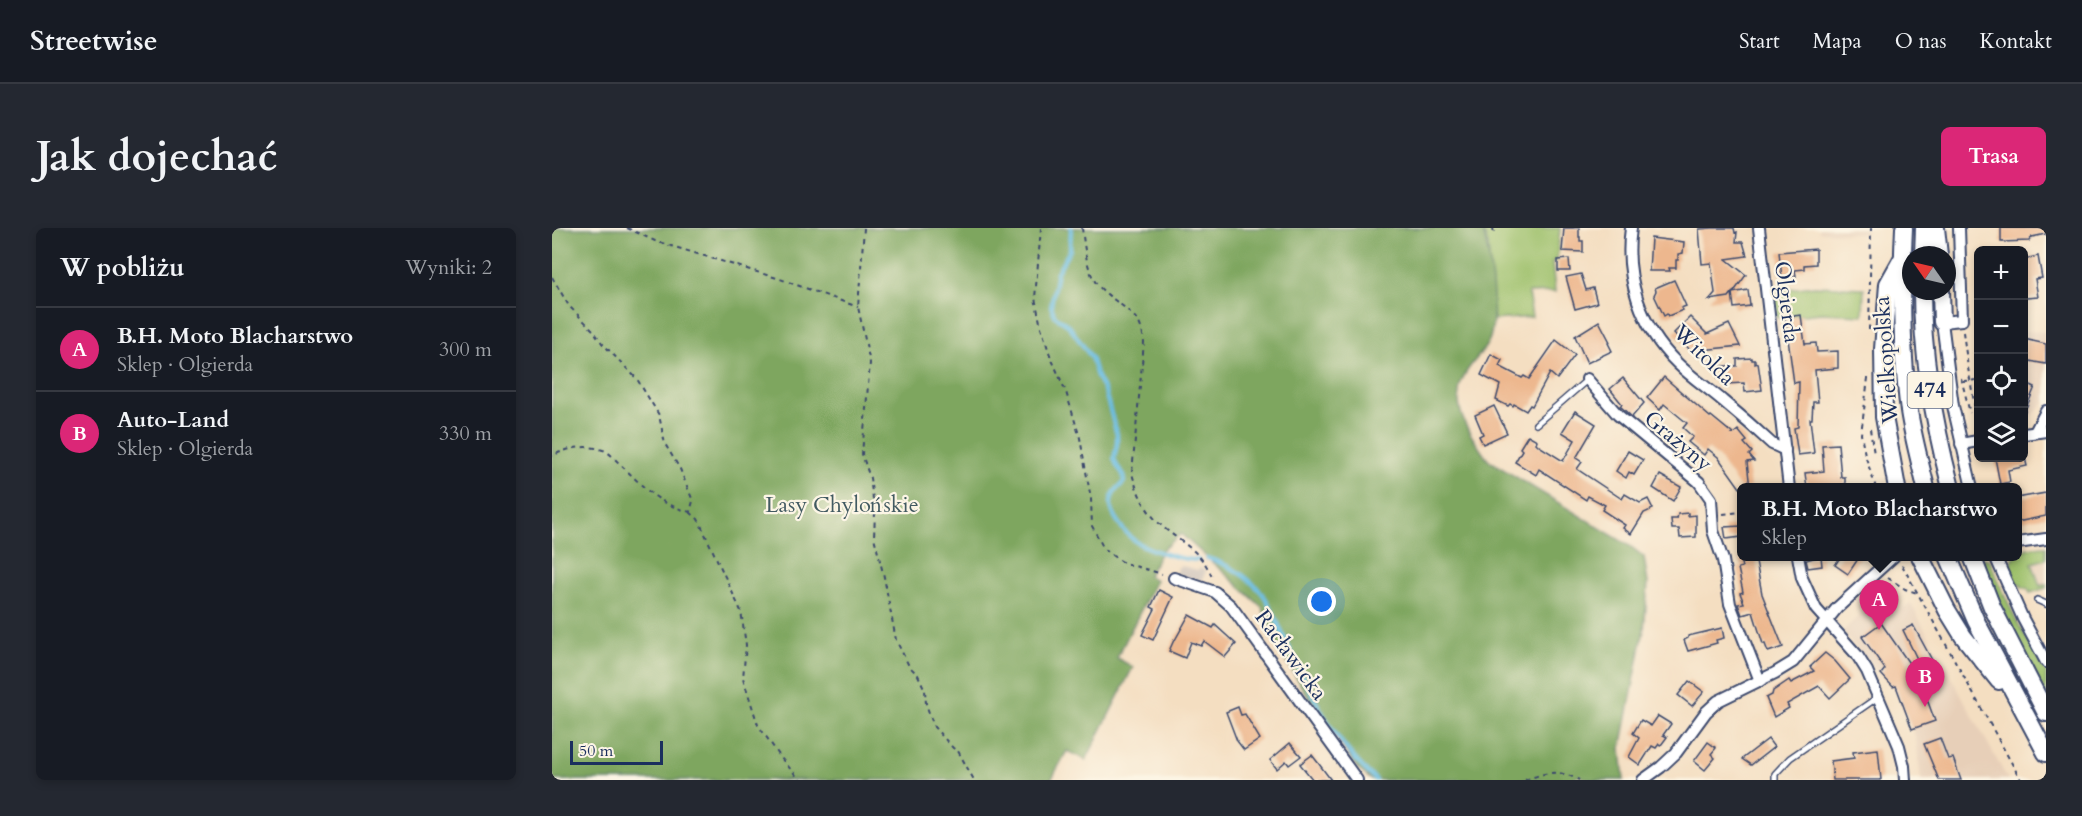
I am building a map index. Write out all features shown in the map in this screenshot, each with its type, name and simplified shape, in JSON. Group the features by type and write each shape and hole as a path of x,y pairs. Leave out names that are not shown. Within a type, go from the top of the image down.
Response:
{"main road":[{"name":"Wielkopolska","path":"1903,246 1904,228"},
{"path":"1923,246 1924,228"},
{"path":"1936,228 1938,246"},
{"path":"1896,483 1884,417 1883,349 1888,284 1902,260"},
{"name":"Wielkopolska","path":"1904,300 1906,391 1925,483"},
{"name":"Wielkopolska","path":"1922,300 1931,398 1950,483"},
{"path":"1941,300 1942,322"},
{"path":"1922,561 1963,636 2023,710"},
{"path":"1953,561 1976,621 2046,753"},
{"path":"1974,561 1992,607 2046,713"}],"street":[{"name":"Witolda","path":"1631,228 1629,253 1633,285 1638,302 1656,336 1678,363 1772,444 1785,450"},
{"name":"Olgierda","path":"1759,228 1788,483"},
{"path":"1959,228 1962,320 1942,322 1946,363 1971,483"},
{"name":"Grażyny","path":"1587,380 1618,415 1699,482 1711,499 1713,531 1723,560 1730,604 1760,681"},
{"path":"2035,432 2046,411"},
{"path":"1961,444 1974,442"},
{"path":"2022,542 2046,539"},
{"path":"1799,561 1802,578 1816,609 1862,663 1899,746 1905,780"},
{"path":"1644,780 1676,753 1702,717 1718,701 1760,681 1792,662 1837,608 1875,574 1895,561"},
{"path":"1997,561 2023,619 2046,662"},
{"name":"Racławicka","path":"1174,578 1215,592 1231,606 1357,780"}],"lane":[{"path":"1536,424 1587,380"},
{"path":"2046,597 2037,600 2046,604"},
{"path":"1775,780 1775,774 1790,758 1878,697"}],"path":[{"path":"627,228 655,241 780,279 858,307"},
{"path":"864,228 858,307 870,363 862,454 870,478 875,513 874,537 896,640 909,666 922,683 934,727 958,751 974,780"},
{"path":"1041,228 1035,298 1044,337 1066,392 1080,438 1091,499 1092,526 1104,549 1124,563 1174,578"},
{"path":"1082,228 1093,278 1104,292 1141,326 1144,342 1132,473 1136,488 1145,507 1162,526 1201,556 1213,577 1215,592"},
{"path":"1493,228 1494,235"},
{"path":"1869,335 1871,228"},
{"path":"552,277 569,306 637,379 659,415 665,444 680,469 693,501 690,512"},
{"path":"1962,320 1975,408"},
{"path":"1869,370 1862,434 1865,455 1874,483"},
{"path":"1970,413 1963,383 1974,380"},
{"path":"1870,429 1874,454"},
{"path":"552,456 563,450 584,447 604,450 650,494 669,506 690,512 698,519 741,611 746,645 743,678 758,725 800,780"},
{"path":"1712,515 1737,512"},
{"path":"1898,561 2020,780"},
{"path":"1875,574 1917,593"},
{"path":"1526,780 1542,774 1565,773 1579,780"}],"shaded area":[{"path":"1819,228 1866,228 1866,234 1819,232"},
{"path":"2028,331 2046,332 2046,400 2028,420"},
{"path":"2046,559 2046,584 2040,586 2032,563"},
{"path":"1178,567 1206,571 1201,582 1179,576"},
{"path":"1879,596 1890,614 1911,604 2008,780 1921,780 1916,738 1893,688 1842,632"}],"green space":[{"name":"Lasy Chylońskie","path":"552,228 1482,228 1490,267 1493,313 1488,343 1467,371 1460,387 1460,409 1469,431 1488,460 1630,546 1644,557 1648,583 1644,630 1621,748 1624,780 1592,780 1578,776 1569,780 1372,780 1358,769 1301,686 1274,638 1262,607 1181,534 1162,550 1148,576 1156,580 1117,658 1133,667 1086,760 1067,751 1051,780 552,780"},
{"path":"1482,228 1560,228 1557,260 1552,262 1555,292 1528,293 1532,317 1494,320 1488,245"},
{"path":"1814,286 1864,288 1863,315 1821,313 1777,318 1773,291"},
{"path":"2046,546 2046,559 2032,563 2040,586 2046,584 2046,588 2030,593 2015,580 2009,565 2012,561 2022,561 2022,551"},
{"path":"1982,561 1989,561 2016,620 2046,672 2046,696 1996,596"}],"building":[{"path":"1564,228 1579,228 1580,241 1583,241 1583,252 1562,251"},
{"path":"1734,228 1735,233 1737,232 1736,242 1743,242 1747,256 1726,259 1746,275 1733,293 1748,290 1750,306 1734,308 1732,293 1729,297 1709,300 1715,293 1711,263 1702,264 1699,229"},
{"path":"2001,228 2046,228 2046,234 2032,237 2029,241 2001,242"},
{"path":"1651,238 1684,242 1683,253 1678,254 1678,260 1676,260 1676,268 1669,268 1670,271 1649,271"},
{"path":"1816,249 1816,264 1804,265 1804,269 1795,270 1796,276 1782,278 1779,252"},
{"path":"2038,256 2042,278 2035,279 2038,297 2028,298 2028,258"},
{"path":"1569,259 1570,271 1558,271 1558,260"},
{"path":"1581,274 1586,290 1593,288 1597,303 1575,309 1566,277"},
{"path":"1674,280 1686,306 1681,308 1683,310 1664,316 1654,295 1655,288"},
{"path":"1801,315 1805,344 1816,343 1817,352 1838,351 1838,368 1815,370 1818,402 1813,402 1812,419 1810,419 1814,453 1798,455 1794,428 1798,427 1799,382 1794,383 1785,317"},
{"path":"1690,317 1707,334 1729,324 1740,346 1691,351 1674,333"},
{"path":"1599,321 1612,351 1587,363 1575,336"},
{"path":"1556,340 1575,355 1557,379 1550,373 1532,406 1530,405 1526,411 1514,404 1508,406 1496,400 1500,385 1481,375 1491,354 1502,360 1499,366 1522,378 1524,376 1529,379"},
{"path":"2028,340 2046,344 2046,364 2028,361"},
{"path":"1752,358 1755,364 1758,363 1762,390 1745,392 1744,383 1726,384 1725,379 1718,379 1717,366 1737,366 1737,359"},
{"path":"1664,377 1733,434 1738,430 1747,441 1744,443 1752,452 1749,455 1754,461 1747,462 1749,483 1737,484 1718,457 1708,449 1704,455 1688,442 1693,437 1683,428 1687,423 1664,404 1660,410 1647,398"},
{"path":"1623,378 1644,403 1632,417 1620,406 1622,404 1610,389"},
{"path":"2028,384 2035,387 2028,404"},
{"path":"1494,406 1507,433 1483,444 1479,436 1483,434 1475,415"},
{"path":"1575,411 1596,424 1576,458 1582,462 1577,469 1622,499 1625,494 1640,503 1648,499 1653,509 1644,513 1631,534 1623,528 1625,525 1602,510 1605,505 1588,496 1586,500 1539,469 1536,475 1515,462 1528,435 1537,440 1536,443 1539,446 1563,461 1575,440 1562,432"},
{"path":"1838,444 1841,477 1845,477 1845,483 1806,483 1805,473 1824,471 1822,445"},
{"path":"1628,451 1643,460 1634,475 1629,472 1626,478 1616,471"},
{"path":"1996,462 2026,462 2027,466 2008,470 2010,482 2000,483"},
{"path":"1660,475 1681,487 1673,501 1653,488"},
{"path":"2046,493 2046,516 2022,521 2022,497"},
{"path":"1688,513 1688,516 1696,515 1696,537 1680,538 1679,529 1672,529 1671,519 1677,519 1678,514"},
{"path":"1737,526 1737,538 1726,539 1724,527"},
{"path":"1740,561 1756,561 1762,594 1783,647 1768,652 1763,644 1753,612 1742,615 1738,604 1744,603 1740,593 1743,592 1738,568 1742,567"},
{"path":"1806,561 1822,561 1822,566 1808,568"},
{"path":"1838,561 1857,561 1848,574 1835,565"},
{"path":"1159,590 1173,597 1153,640 1142,635 1155,609 1151,607"},
{"path":"1189,615 1213,628 1215,625 1236,644 1225,657 1204,641 1201,646 1191,642 1185,658 1169,651"},
{"path":"1881,623 1913,669 1920,665 1903,630 1913,625 1939,673 1921,683 1935,721 1912,729 1896,686 1893,687 1881,674 1885,669 1862,637"},
{"path":"1722,628 1724,638 1716,640 1717,643 1688,651 1684,640 1688,636"},
{"path":"1825,653 1850,679 1830,698 1819,686 1787,704 1789,708 1774,717 1766,698 1789,680 1791,683 1814,671 1810,667"},
{"path":"1689,681 1704,692 1692,706 1678,695"},
{"path":"1238,707 1241,715 1245,714 1260,739 1244,750 1237,741 1226,712"},
{"path":"1658,716 1671,724 1663,735 1667,737 1656,748 1652,746 1640,765 1629,757 1639,738 1633,733 1641,720 1651,726"},
{"path":"1940,738 1948,759 1953,758 1961,780 1939,780 1924,744"},
{"path":"1768,739 1774,747 1751,765 1742,759"},
{"path":"1708,742 1716,748 1711,754 1715,758 1705,770 1694,761"},
{"path":"1290,743 1301,756 1289,765 1286,761 1277,769 1270,760"},
{"path":"1878,749 1881,780 1833,780 1831,761 1854,758 1853,752"},
{"path":"1312,755 1331,780 1313,780 1300,764"}],"waterway":[{"path":"1071,228 1070,250 1057,272 1051,306 1055,316 1069,326 1091,357 1097,377 1105,392 1117,435 1114,458 1123,474 1124,482 1113,496 1112,512 1118,523 1135,541 1156,551 1198,560"},
{"path":"1207,558 1243,576 1265,597 1324,715 1347,750 1376,780"}],"place":[{"name":"B.H. Moto Blacharstwo","path":"1879,630"},
{"name":"Auto-Land","path":"1925,707"}]}
